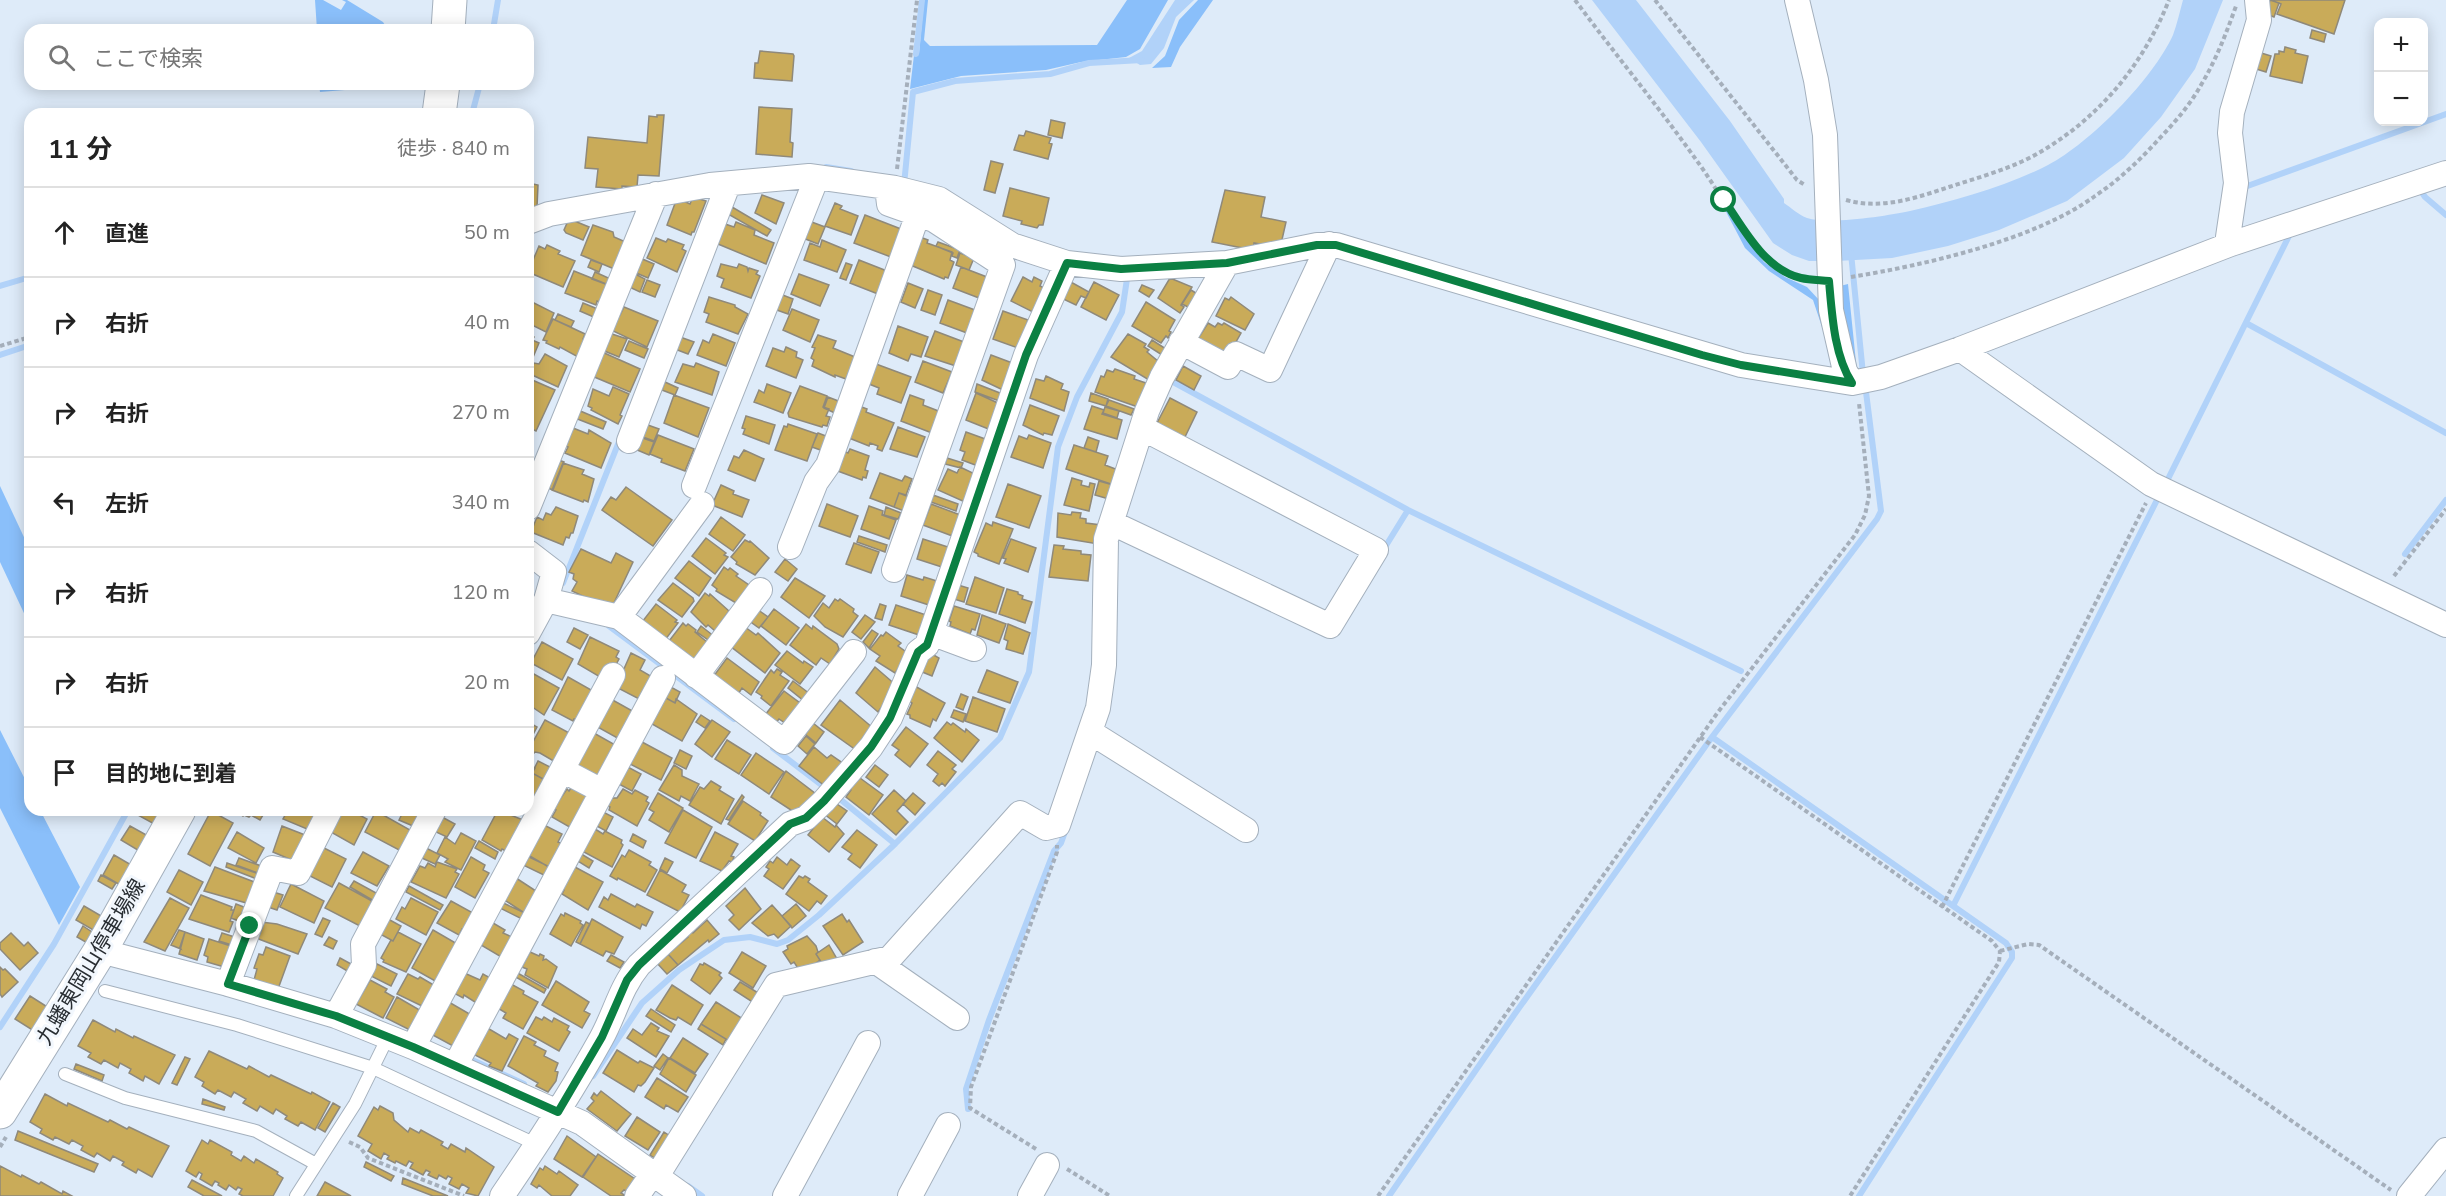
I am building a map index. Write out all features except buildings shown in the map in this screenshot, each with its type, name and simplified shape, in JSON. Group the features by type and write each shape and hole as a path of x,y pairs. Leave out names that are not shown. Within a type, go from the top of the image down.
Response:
{"main road":[{"path":"448,24 450,0"},
{"path":"440,108 442,90"},
{"name":"九蟠東岡山停車場線","path":"0,1112 100,951 176,816"}],"street":[{"path":"1797,0 1816,80 1825,135 1827,201 1836,276 1831,310 1845,371 1860,381"},
{"path":"2230,241 2236,183 2230,134 2232,112 2259,20 2257,0"},
{"path":"892,184 889,204 934,220 1008,254 1065,269 1121,269 1227,263 1329,244 1731,362 1860,381 1960,349 2230,241 2446,173"},
{"path":"620,617 698,495 817,177"},
{"path":"534,220 549,214 710,185 817,177 892,184 939,199 1008,254"},
{"path":"629,441 729,185"},
{"path":"534,493 656,194"},
{"path":"790,548 816,482 828,465 918,214"},
{"path":"1181,342 1228,367 1236,354 1270,370 1329,244"},
{"path":"894,570 1008,254"},
{"path":"637,1196 659,1171 776,985 890,958 1020,813 1046,828 1058,825 1096,736 1104,674 1106,539 1142,428 1162,377 1227,263"},
{"path":"502,1196 564,1115 627,980 639,965 790,824 806,818 832,793 871,747 890,718 918,652 927,645 1026,355 1065,269"},
{"path":"1960,349 2159,489 2446,625"},
{"path":"1112,523 1330,626 1376,550 1142,428"},
{"path":"534,557 554,572 546,600 534,622"},
{"path":"696,676 760,590"},
{"path":"546,600 620,617 784,742 854,652"},
{"path":"931,633 974,649"},
{"path":"413,1047 613,675"},
{"path":"455,1066 663,678"},
{"path":"1096,736 1246,830"},
{"path":"562,770 602,791"},
{"path":"228,984 272,868 298,873 327,816"},
{"path":"336,1016 364,965 363,944 431,816"},
{"path":"100,951 228,984 336,1016 413,1047 582,1123 659,1171 684,1196"},
{"path":"875,961 957,1018"},
{"path":"785,1196 868,1043"},
{"path":"910,1196 948,1125"},
{"path":"2409,1196 2446,1150"},
{"path":"1029,1196 1049,1161"}],"lane":[{"path":"105,992 237,1025 373,1068 527,1140"},
{"path":"296,1196 355,1104 388,1037"},
{"path":"65,1074 125,1098 256,1131 316,1164"}],"path":[{"path":"892,184 917,0"},
{"path":"1575,0 1698,161 1750,239 1784,271 1802,278 1859,276 1915,266 1998,242 2052,220 2094,197 2137,162 2179,118 2200,88 2217,57 2237,0"},
{"path":"1655,0 1797,180 1827,201 1875,204 1907,201 1997,172 2041,152 2081,125 2112,95 2141,58 2159,26 2169,0"},
{"path":"0,346 24,339"},
{"path":"1378,1196 1700,737 1844,549 1865,515 1869,496 1858,392 1860,381"},
{"path":"1943,905 2159,489"},
{"path":"2381,594 2446,509"},
{"path":"1700,737 1943,905 1992,941 2000,951 1999,962 1850,1196"},
{"path":"1057,849 971,1087 970,1108 1049,1161 1110,1196"},
{"path":"2000,951 2028,944 2039,945 2399,1196"},
{"path":"335,1135 360,1147 368,1158 464,1196"}],"shaded area":[{"path":"315,0 323,0 341,10 346,2 342,0 347,0 384,24 317,24"},
{"path":"924,0 928,0 924,40 930,46 1097,45 1127,0 1168,0 1140,49 1126,57 1081,62 1046,70 961,76 910,89 914,55 919,54"},
{"path":"1175,0 1194,0 1176,17 1164,48 1151,64 1140,65 1129,58 1142,51"},
{"path":"1198,0 1213,0 1180,47 1171,67 1152,68 1165,56 1179,20"},
{"path":"1592,0 1636,0 1730,121 1784,199 1784,203 1807,218 1829,221 1887,215 1944,203 1998,186 2048,165 2065,155 2101,126 2136,90 2164,52 2173,35 2183,0 2223,0 2195,69 2161,117 2124,158 2067,201 1999,230 1948,246 1892,258 1809,261 1792,255 1773,243 1701,142"},
{"path":"320,90 345,90 320,92"},
{"path":"1723,206 1764,262 1785,277 1807,287 1820,301 1836,369 1813,300 1769,271 1745,248"},
{"path":"1848,284 1857,372 1836,303 1840,286"},
{"path":"0,486 24,537 24,613 0,562"},
{"path":"0,730 24,777 24,816 43,816 80,887 59,925 0,808"}],"waterway":[{"path":"494,24 498,0"},
{"path":"916,54 922,0"},
{"path":"904,185 913,92 955,81 1050,74 1089,63 1142,60"},
{"path":"474,108 478,90"},
{"path":"2242,188 2446,114"},
{"path":"826,167 851,171"},
{"path":"2421,191 2446,215"},
{"path":"2165,485 2290,234 2294,233"},
{"path":"1851,253 1863,374"},
{"path":"0,286 24,279"},
{"path":"593,1076 642,1003 679,970 724,940 750,937 777,944 788,940 819,915 895,844 1000,738 1029,672 1058,447 1077,397 1122,312 1127,279 1123,279"},
{"path":"2246,323 2446,433"},
{"path":"0,355 24,347"},
{"path":"1175,383 1408,510 1741,671"},
{"path":"1389,1196 1514,1015 1712,737 1877,519 1881,511 1865,384"},
{"path":"563,583 620,439"},
{"path":"1953,906 2160,494"},
{"path":"2405,554 2446,500"},
{"path":"1382,552 1408,510"},
{"path":"609,626 734,719"},
{"path":"1712,737 2006,943 2012,952 2012,958 1859,1196"},
{"path":"773,748 827,789"},
{"path":"835,795 895,844"},
{"path":"0,1027 54,944 125,816"},
{"path":"968,1109 966,1089 989,1020 1054,851 1061,843 1066,829"},
{"path":"468,1058 524,1084"},
{"path":"688,1186 702,1196"}],"route":[{"path":"250,926 228,984 336,1016 413,1047 558,1112 602,1037 627,980 639,965 790,824 806,818 824,801 871,747 890,718 918,652 927,645 1026,355 1067,263 1121,269 1227,263 1317,245 1336,245 1702,355 1741,365 1852,383 1845,371 1831,310 1829,281 1802,278 1784,271 1769,260 1750,239 1724,200"}]}
